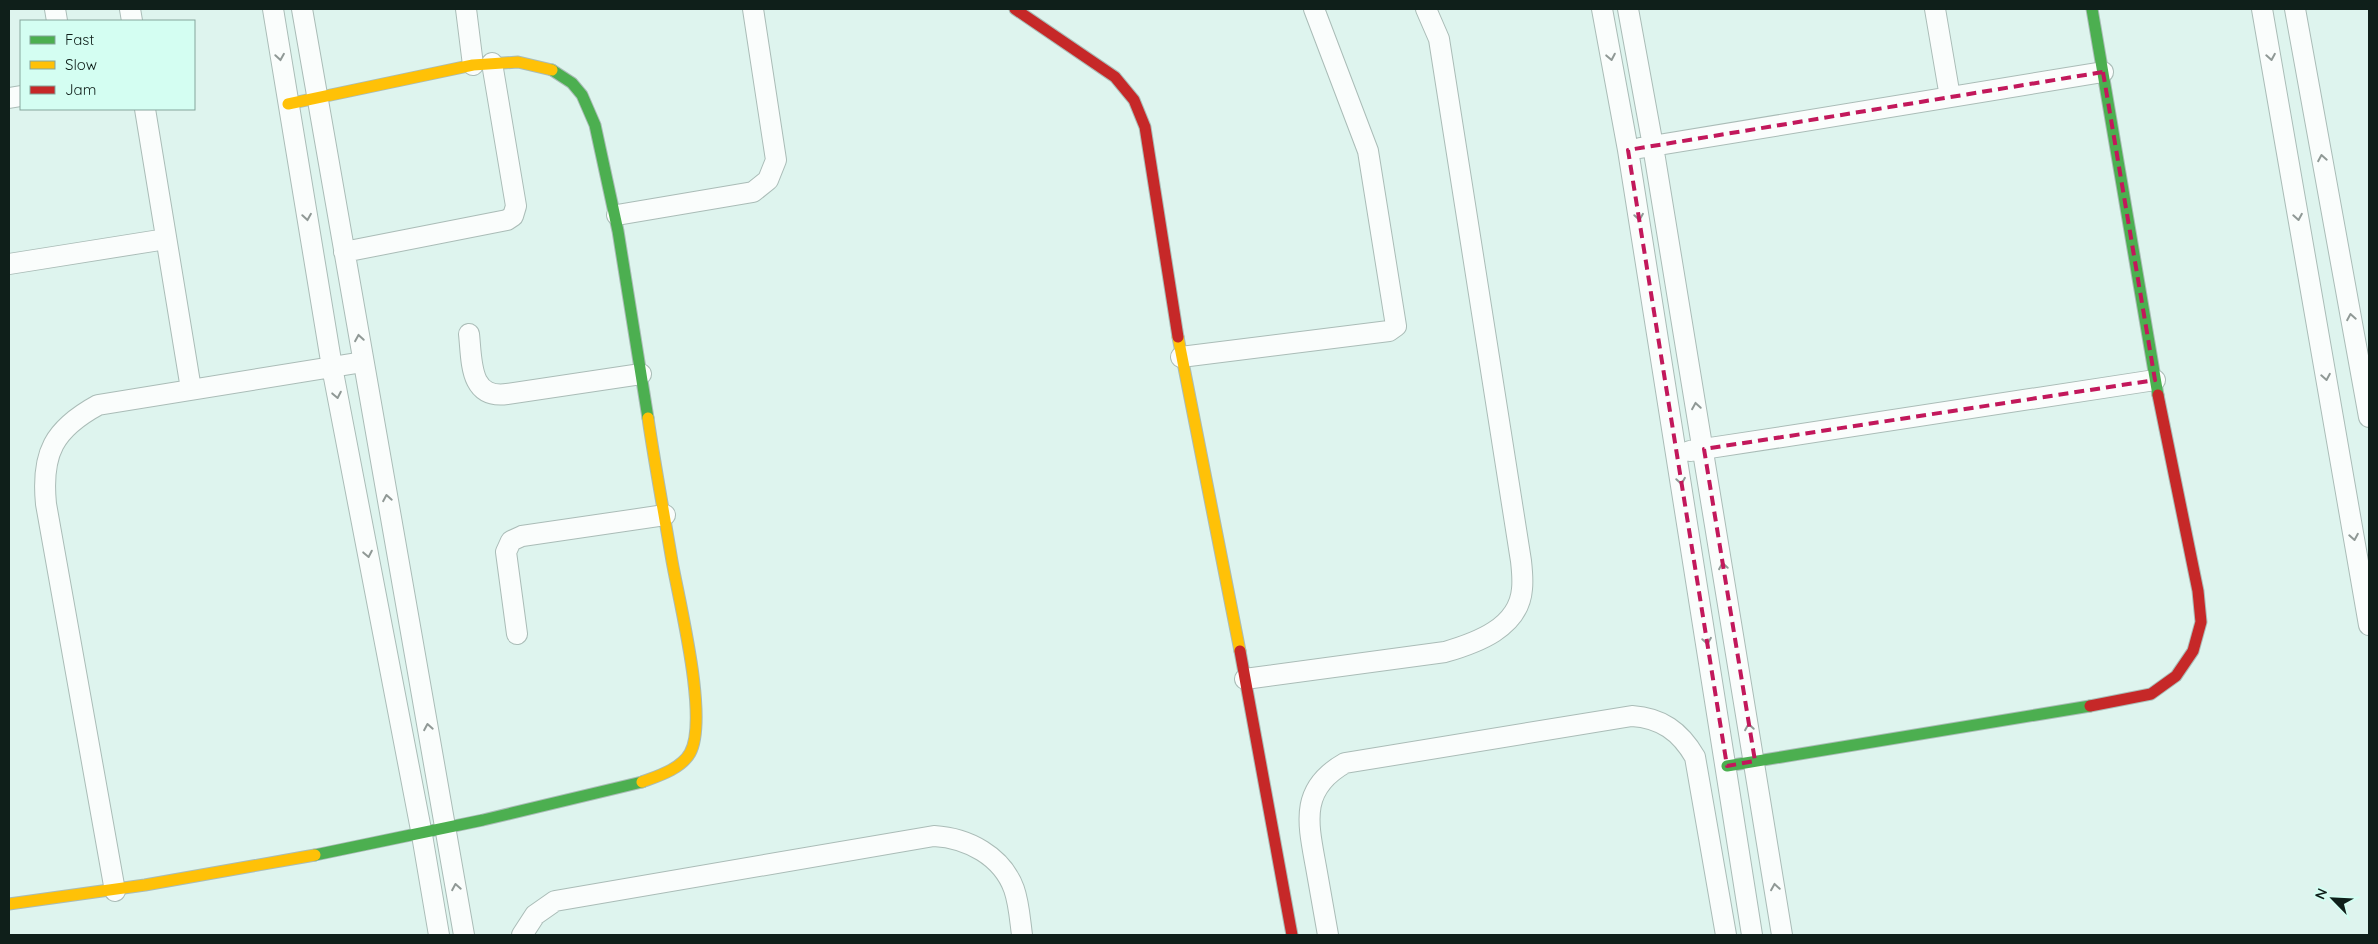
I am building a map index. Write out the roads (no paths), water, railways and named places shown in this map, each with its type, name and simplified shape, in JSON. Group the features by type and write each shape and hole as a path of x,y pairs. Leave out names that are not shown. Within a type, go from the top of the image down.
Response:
{"street":[{"path":"273,9 332,368 422,835 439,935"},
{"path":"302,9 319,97 363,362 464,935"},
{"path":"344,252 507,220 513,216 516,206 482,64 466,9"},
{"path":"617,215 753,192 768,180 776,160 753,9"},
{"path":"1015,9 1115,77 1129,91 1139,108 1145,127 1181,357 1245,679 1292,935"},
{"path":"1181,357 1389,332 1396,326 1370,159 1314,9"},
{"path":"1245,679 1445,652 1472,644 1496,632 1514,612 1522,590 1521,561 1439,39 1426,9"},
{"path":"1602,9 1628,150 1727,766 1752,935"},
{"path":"1628,9 1704,448 1782,935"},
{"path":"1935,9 1950,97"},
{"path":"1727,766 2121,702 2151,694 2176,676 2193,651 2201,622 2198,591 2155,380 2092,9"},
{"path":"2262,9 2369,625"},
{"path":"2295,9 2369,417"},
{"path":"9,904 115,891 422,835 619,788 674,768 688,758 693,747 695,705 640,374 617,215 592,116 582,95 567,78 547,66 524,62 482,64 288,104"},
{"path":"1628,150 2103,72"},
{"path":"145,110 191,389"},
{"path":"9,264 166,239"},
{"path":"469,334 475,378 478,385 491,394 507,394 640,374"},
{"path":"115,891 46,504 43,479 48,455 59,434 77,417 98,405 363,362"},
{"path":"1676,454 1704,448 2155,380"},
{"path":"517,634 506,552 511,541 522,536 664,515"},
{"path":"1328,935 1308,818 1312,796 1318,786 1334,769 1345,763 1632,716 1644,717 1668,726 1679,734 1695,757 1726,935"},
{"path":"522,935 535,916 555,901 934,836 959,839 971,844 992,858 1001,868 1014,890 1022,935"}]}
